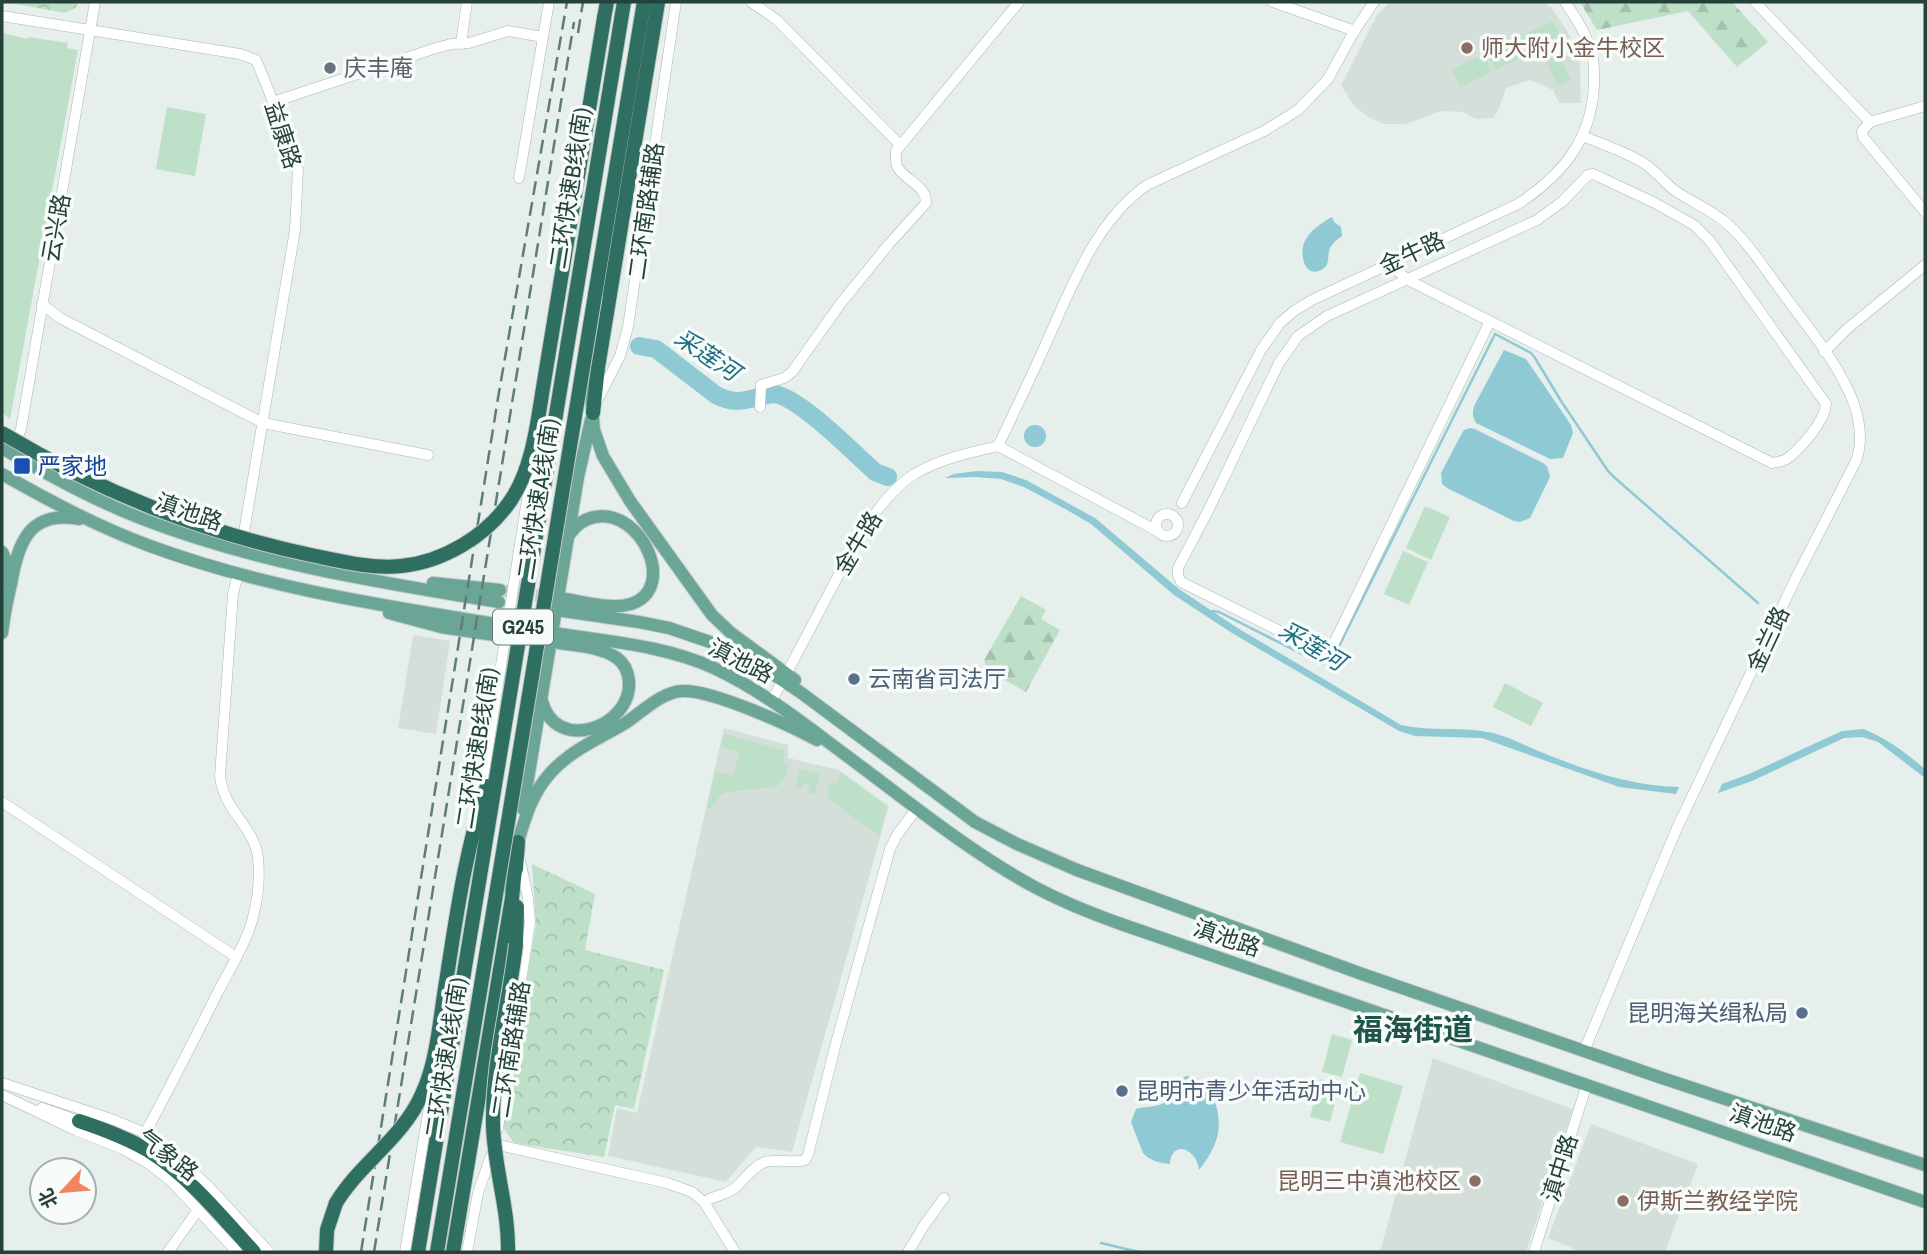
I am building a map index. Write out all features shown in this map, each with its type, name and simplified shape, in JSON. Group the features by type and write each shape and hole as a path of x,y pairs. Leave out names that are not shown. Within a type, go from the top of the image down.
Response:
{"highway":[{"path":"2,433 79,476 139,503 211,529 303,553 376,567 403,566 440,556 471,539 495,519 511,500 522,478 531,448 607,2"},
{"name":"二环快速B线(南)","path":"419,1252 501,741 625,2"},
{"name":"二环快速A线(南)","path":"436,1252 642,2"},
{"path":"593,413 658,2"},
{"path":"326,1252 327,1230 335,1202 404,1124 417,1105 427,1082 438,1035 470,847 501,741"},
{"path":"453,1252 517,912 518,842"},
{"path":"508,1252 507,1226 495,1153 493,1108 510,944"},
{"path":"79,1121 130,1141 164,1162 200,1193 254,1252"}],"main road":[{"name":"G245","path":"419,1252 625,2"},
{"name":"G245","path":"436,1252 587,322 642,2"},
{"path":"587,322 587,352 596,439 612,474 704,606 720,624 771,661 782,677 765,688 750,687"},
{"path":"518,842 581,461 593,413"},
{"name":"滇池路","path":"6,451 79,491 126,512 241,551 339,573 500,596"},
{"name":"滇池路","path":"2,474 103,527 175,554 430,624 495,629"},
{"name":"滇池路","path":"568,539 579,524 589,518 601,516 619,519 631,526 644,542 652,562 653,575 645,595 631,604 564,605 683,632 735,653 782,677 975,822 1053,860 1124,889 1659,1077 1924,1161"},
{"path":"2,623 16,558 32,528 49,518 63,517 78,518 103,527"},
{"path":"2,552 6,560 2,583"},
{"name":"滇池路","path":"541,698 547,715 555,723 580,731 592,729 608,721 618,712 626,697 628,677 619,660 604,652 560,638 636,644 676,654 713,668 772,700 917,808 1009,872 1090,912 1925,1202"},
{"path":"485,944 522,824 540,786 572,753 625,723 664,696 677,691 689,691 757,713 813,738 862,767"}],"street":[{"name":"云兴路","path":"6,451 21,429 95,2"},
{"path":"461,44 467,2"},
{"path":"519,178 549,2"},
{"path":"405,1252 607,2"},
{"name":"二环南路辅路","path":"593,413 620,356 628,327 676,2"},
{"path":"751,2 766,6 900,145"},
{"path":"760,407 761,385 792,372 841,303 926,203 927,197 923,191 898,168 896,151 1019,2"},
{"path":"1273,2 1355,30"},
{"path":"1182,503 1177,530 1168,536 998,446 1072,285 1116,213 1147,185 1264,131 1298,110 1328,79 1374,2"},
{"name":"金牛路","path":"1182,503 1261,350 1280,323 1312,300 1527,198 1560,171 1570,158 1583,136 1593,104 1595,66 1582,29 1565,2"},
{"path":"1755,2 1870,122"},
{"name":"益康路","path":"2,16 249,56 256,60 298,170 295,230 241,551"},
{"path":"273,102 451,44 470,43 508,31 543,37"},
{"path":"1925,106 1870,122 1862,131 1863,137 1925,212"},
{"name":"金兰路","path":"1583,136 1644,163 1672,188 1724,221 1740,237 1842,378 1858,418 1860,449 1677,828 1584,1051"},
{"path":"1389,264 1408,280 1490,321 1772,463 1787,459 1814,431 1826,410 1826,404 1819,393 1710,241 1694,225 1593,174 1584,178 1563,201 1537,220 1408,280 1326,316 1298,337 1279,363 1178,568 1181,582 1314,648 1324,650 1334,643 1490,321"},
{"path":"1824,352 1925,265"},
{"path":"42,304 60,318 263,423 428,455"},
{"name":"金牛路","path":"772,700 844,566 885,500 896,488 924,468 998,446"},
{"path":"1159,532 1157,522 1182,503"},
{"path":"1135,519 1163,515 1175,517 1177,530 1190,544"},
{"path":"145,1133 253,919 259,874 258,854 253,841 229,805 222,790 220,776 233,594 238,573"},
{"path":"2,802 236,957"},
{"path":"704,1202 735,1188 763,1163 775,1160 797,1162 805,1160 808,1155 890,849 917,808"},
{"name":"二环南路辅路","path":"467,1252 478,1193 499,1124 530,923 518,842"},
{"name":"气象路","path":"2,1083 145,1133 209,1187 269,1252"},
{"name":"滇中路","path":"1534,1252 1587,1084"},
{"name":"气象路","path":"2,1095 79,1121"},
{"name":"气象路","path":"2,1095 140,1159 171,1181 237,1252"},
{"path":"494,1144 667,1183 692,1192 704,1202 735,1252"},
{"path":"908,1252 944,1198"},
{"path":"168,1252 198,1210"}],"shaded area":[{"name":"师大附小金牛校区","path":"1390,2 1543,2 1551,7 1568,32 1580,63 1581,103 1559,103 1553,90 1530,80 1506,88 1493,118 1476,119 1463,112 1441,111 1406,124 1384,124 1370,118 1354,106 1341,85 1377,15"},
{"path":"413,635 450,641 436,734 398,728"},
{"path":"724,728 788,745 788,758 839,770 889,806 792,1152 756,1147 726,1182 608,1156 617,1108 637,1113"},
{"name":"昆明三中滇池校区","path":"1433,1058 1573,1109 1526,1252 1380,1252"},
{"name":"伊斯兰教经学院","path":"1591,1124 1698,1164 1665,1252 1582,1252 1548,1238"}],"green space":[{"path":"5,2 79,2 75,8 65,13"},
{"path":"1580,2 1732,2 1768,42 1737,67 1688,11 1597,30"},
{"path":"1553,21 1562,39 1530,53 1521,36"},
{"path":"2,33 68,43 67,48 78,50 10,419 2,413"},
{"path":"1519,37 1527,55 1495,70 1487,52"},
{"path":"1484,54 1492,72 1460,87 1452,69"},
{"path":"1558,54 1571,79 1558,86 1545,60"},
{"path":"167,107 206,114 195,176 156,169"},
{"path":"1425,506 1450,517 1431,560 1406,548"},
{"path":"1403,551 1428,562 1409,605 1384,594"},
{"path":"1021,596 1046,610 1041,619 1060,630 1026,692 987,670 984,660"},
{"path":"1505,683 1543,703 1531,726 1493,707"},
{"path":"725,734 785,751 782,762 789,764 784,779 776,787 727,792 721,795 711,808 707,808 715,771 733,776 739,752 721,747"},
{"path":"800,768 820,774 815,794 808,792 810,785 804,783 801,790 795,788"},
{"path":"840,772 887,807 879,836 830,800 827,791 830,782 837,784"},
{"path":"532,864 595,894 585,950 664,970 634,1109 615,1105 604,1157 514,1143 502,1126 536,925"},
{"path":"1332,1034 1352,1040 1342,1077 1322,1072"},
{"path":"1360,1073 1403,1086 1383,1154 1340,1142"},
{"path":"1320,1079 1340,1085 1330,1122 1310,1117"}],"water":[{"path":"1332,217 1341,227 1342,236 1330,248 1326,266 1318,271 1308,269 1302,254 1304,243 1312,231"},
{"path":"1504,350 1526,359 1571,425 1573,433 1563,458 1550,459 1476,423 1473,414 1475,404"},
{"path":"1035,425 1043,428 1046,436 1043,444 1035,447 1027,444 1024,436 1027,428"},
{"path":"1470,428 1547,466 1550,477 1530,518 1514,521 1442,484 1441,473 1464,430"},
{"name":"采莲河","path":"977,471 1002,472 1026,480 1095,518 1179,589 1236,627 1401,725 1493,733 1596,772 1645,784 1679,787 1676,794 1619,787 1482,738 1415,736 1399,731 1232,633 1174,595 1091,524 1067,510 1024,487 1001,479 945,478"},
{"path":"1863,729 1888,741 1911,757 1925,769 1925,778 1878,742 1862,737 1844,738 1752,781 1718,793 1722,784 1842,731"},
{"path":"1186,1076 1203,1082 1209,1089 1218,1116 1217,1139 1199,1170 1193,1156 1184,1149 1179,1149 1171,1156 1170,1164 1148,1158 1143,1153 1131,1122 1136,1109 1165,1102"}],"waterway":[{"path":"1213,611 1322,664 1333,658 1495,334 1531,353 1608,471 1758,603"},
{"name":"采莲河","path":"639,346 656,349 721,398 737,401 772,394 784,397 826,427 875,472 888,477"},
{"path":"1101,1243 1139,1252"}],"tunnel":[{"path":"500,590 555,598"}],"railway":[{"path":"361,1252 498,398 567,2"},
{"path":"578,33 583,2"},
{"path":"374,1252 574,22"}],"place":[{"name":"师大附小金牛校区","path":"1467,48"},
{"name":"庆丰庵","path":"330,68"},
{"name":"严家地","path":"22,466"},
{"name":"云南省司法厅","path":"854,679"},
{"name":"昆明海关缉私局","path":"1802,1013"},
{"name":"昆明市青少年活动中心","path":"1122,1091"},
{"name":"昆明三中滇池校区","path":"1475,1181"},
{"name":"伊斯兰教经学院","path":"1623,1201"}],"district":[{"name":"福海街道","path":"1413,1030"}]}
